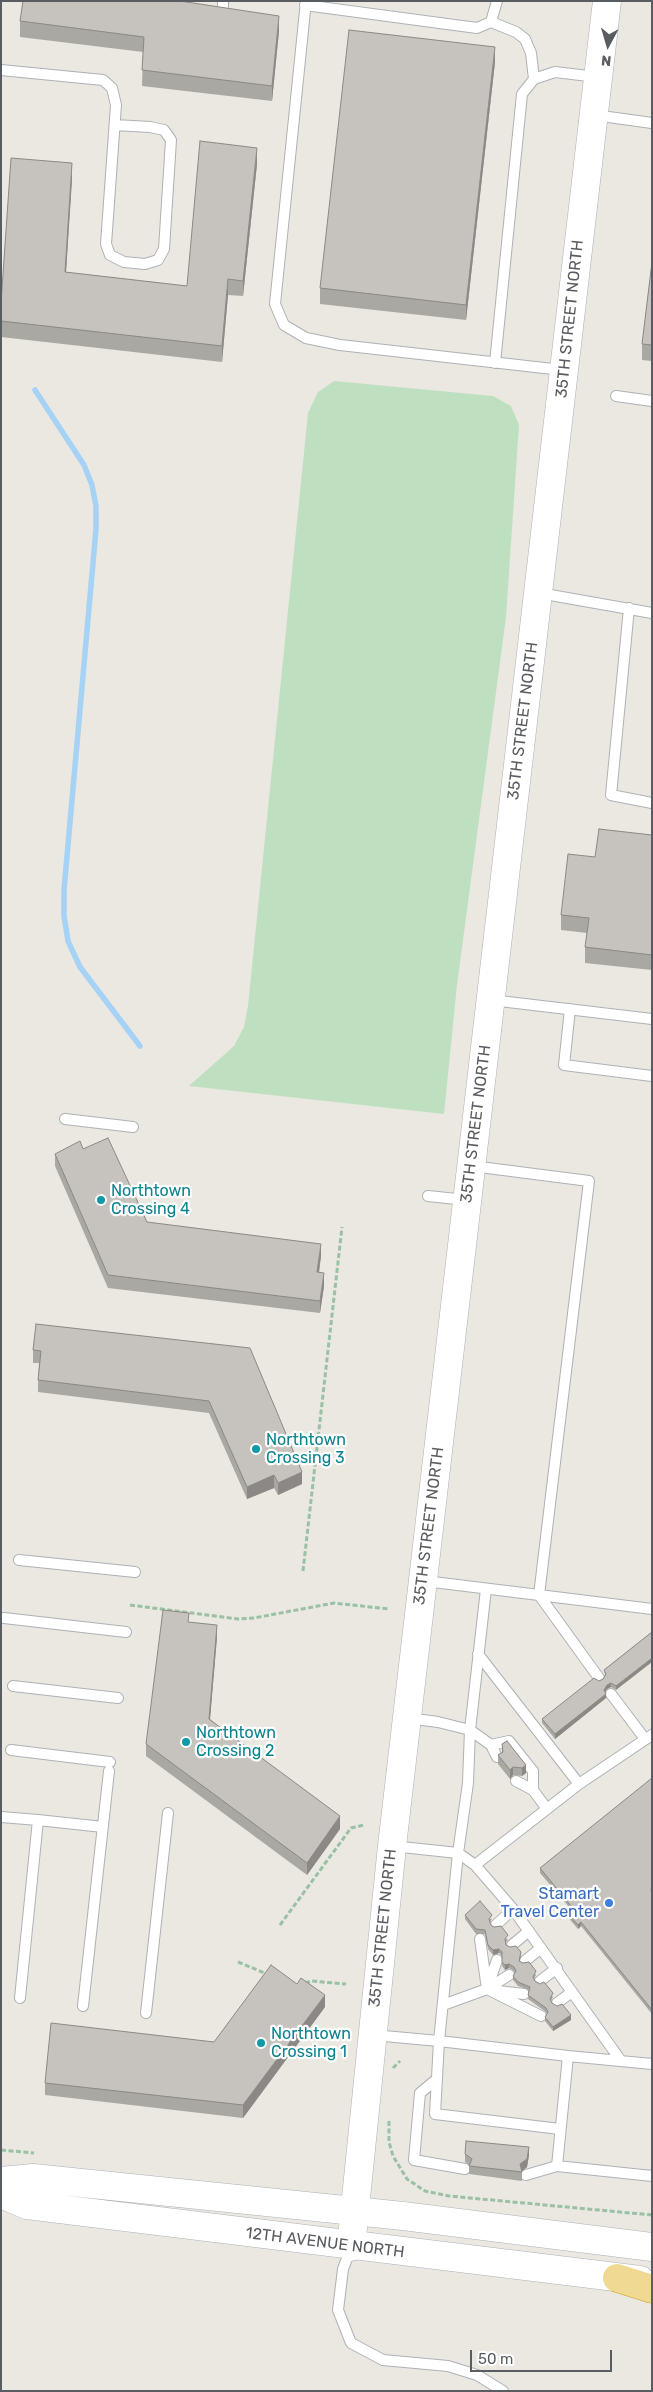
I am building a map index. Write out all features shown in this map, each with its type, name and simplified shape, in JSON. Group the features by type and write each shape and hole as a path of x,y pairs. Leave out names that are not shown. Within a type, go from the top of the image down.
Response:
{"highway":[{"path":"616,2278 652,2289"}],"street":[{"name":"35TH STREET NORTH","path":"351,2247 392,1846 607,1"},
{"name":"12TH AVENUE NORTH","path":"1,2182 33,2178 356,2211 652,2247"},
{"name":"12TH AVENUE NORTH","path":"1,2194 27,2205 351,2247 652,2282"}],"lane":[{"path":"491,22 498,1"},
{"path":"534,79 531,53 525,39 516,32 491,22 477,28 305,3 275,304 284,325 306,338 340,345 564,371"},
{"path":"1,70 103,80 112,88 116,105 106,244 110,256 124,262 145,264 158,260 164,249 172,140 164,130 150,127 115,125"},
{"path":"495,363 522,94 534,79 555,72 598,77"},
{"path":"593,115 652,123"},
{"path":"616,396 652,401"},
{"path":"538,593 652,613"},
{"path":"629,608 611,795 652,803"},
{"path":"491,1000 652,1019"},
{"path":"570,1009 564,1065 652,1076"},
{"path":"65,1119 132,1127"},
{"path":"471,1166 589,1181 539,1595 599,1678"},
{"path":"428,1196 466,1200"},
{"path":"19,1560 135,1572"},
{"path":"423,1581 652,1609"},
{"path":"486,1588 470,1730 468,1784 458,1853 439,2042 435,2114 560,2129"},
{"path":"4,1618 126,1632"},
{"path":"478,1654 578,1784"},
{"path":"13,1686 118,1698"},
{"path":"475,1866 578,1784 648,1737 611,1694"},
{"path":"407,1718 438,1722 470,1730 492,1745 497,1757"},
{"path":"492,1745 509,1741 533,1771 533,1790"},
{"path":"11,1750 110,1767 83,2006"},
{"path":"516,1781 533,1790 547,1809"},
{"path":"146,2013 168,1813"},
{"path":"1,1817 103,1827"},
{"path":"20,1998 38,1820"},
{"path":"392,1846 458,1853 475,1866 529,1931 620,2061"},
{"path":"496,1925 513,1910"},
{"path":"512,1945 529,1931"},
{"path":"480,1939 487,1989"},
{"path":"525,1961 541,1948"},
{"path":"487,1989 497,1960"},
{"path":"540,1981 556,1968"},
{"path":"443,2005 487,1989 509,1975"},
{"path":"487,1989 524,1994"},
{"path":"487,1989 541,2016"},
{"path":"558,2003 572,1992"},
{"path":"372,2035 652,2064"},
{"path":"557,2166 568,2056"},
{"path":"437,2079 420,2093 414,2160 465,2169"},
{"path":"526,2175 557,2166 652,2176"},
{"path":"351,2247 343,2269 338,2310 351,2343 383,2360 448,2366 477,2375 504,2391"}],"path":[{"path":"303,1570 342,1227"},
{"path":"130,1605 238,1619 254,1618 334,1603 389,1609"},
{"path":"280,1925 351,1828 364,1826"},
{"path":"238,1962 273,1977"},
{"path":"302,1984 311,1981 346,1984"},
{"path":"392,2077 393,2067 400,2061"},
{"path":"390,2115 389,2142 393,2156 407,2179 425,2191 449,2196 652,2215"}],"green space":[{"path":"334,381 493,396 511,406 519,425 506,617 457,985 444,1114 189,1086 234,1046 244,1027 248,1006 308,413 318,392"}],"building":[{"path":"23,1 180,1 279,16 272,86 142,70 144,37 20,21"},
{"path":"349,30 495,47 466,305 320,288"},
{"path":"200,141 257,148 243,281 228,279 222,346 1,321 11,158 72,163 65,272 187,286"},
{"path":"652,262 652,345 642,344"},
{"path":"599,829 652,835 652,955 585,947 589,918 561,915 568,854 595,857"},
{"name":"Northtown Crossing 4","path":"108,1138 147,1222 321,1244 317,1272 324,1273 320,1301 108,1275 55,1154 80,1141 83,1149"},
{"name":"Northtown Crossing 3","path":"36,1324 250,1348 302,1472 278,1483 274,1475 247,1487 209,1401 38,1380 41,1351 33,1350"},
{"name":"Northtown Crossing 2","path":"163,1610 189,1613 188,1622 217,1625 209,1719 340,1816 307,1863 146,1744"},
{"path":"652,1632 652,1658 616,1686 611,1683 607,1685 604,1690 606,1694 555,1734 542,1719 594,1678 599,1681 603,1679 606,1674 604,1670"},
{"path":"507,1741 526,1765 522,1768 513,1767 510,1770 498,1755 503,1752 502,1744"},
{"name":"Stamart Travel Center","path":"652,1778 652,2010 581,1922 578,1925 565,1910 571,1906 540,1868"},
{"path":"480,1901 492,1915 489,1919 491,1925 494,1927 501,1926 508,1935 505,1939 506,1945 510,1947 516,1946 521,1952 519,1961 523,1963 529,1962 536,1971 533,1977 535,1981 540,1984 544,1982 553,1993 550,1999 552,2003 557,2006 562,2004 571,2015 553,2027 545,2017 548,2012 546,2008 528,1995 530,1987 518,1982 513,1976 516,1971 514,1967 509,1964 505,1965 502,1962 502,1952 499,1949 493,1950 488,1945 485,1930 476,1929 465,1915"},
{"name":"Northtown Crossing 1","path":"271,1965 297,1984 301,1978 325,1995 243,2105 45,2083 51,2023 214,2042"},
{"path":"466,2141 529,2147 527,2159 520,2164 522,2172 469,2166 472,2159 465,2154"}],"waterway":[{"path":"35,390 84,465 92,485 96,506 96,529 64,890 64,916 68,941 80,967 140,1046"}],"place":[{"name":"Northtown Crossing 4","path":"101,1200"},
{"name":"Northtown Crossing 3","path":"256,1449"},
{"name":"Northtown Crossing 2","path":"186,1742"},
{"name":"Stamart Travel Center","path":"609,1903"},
{"name":"Northtown Crossing 1","path":"261,2043"}]}
